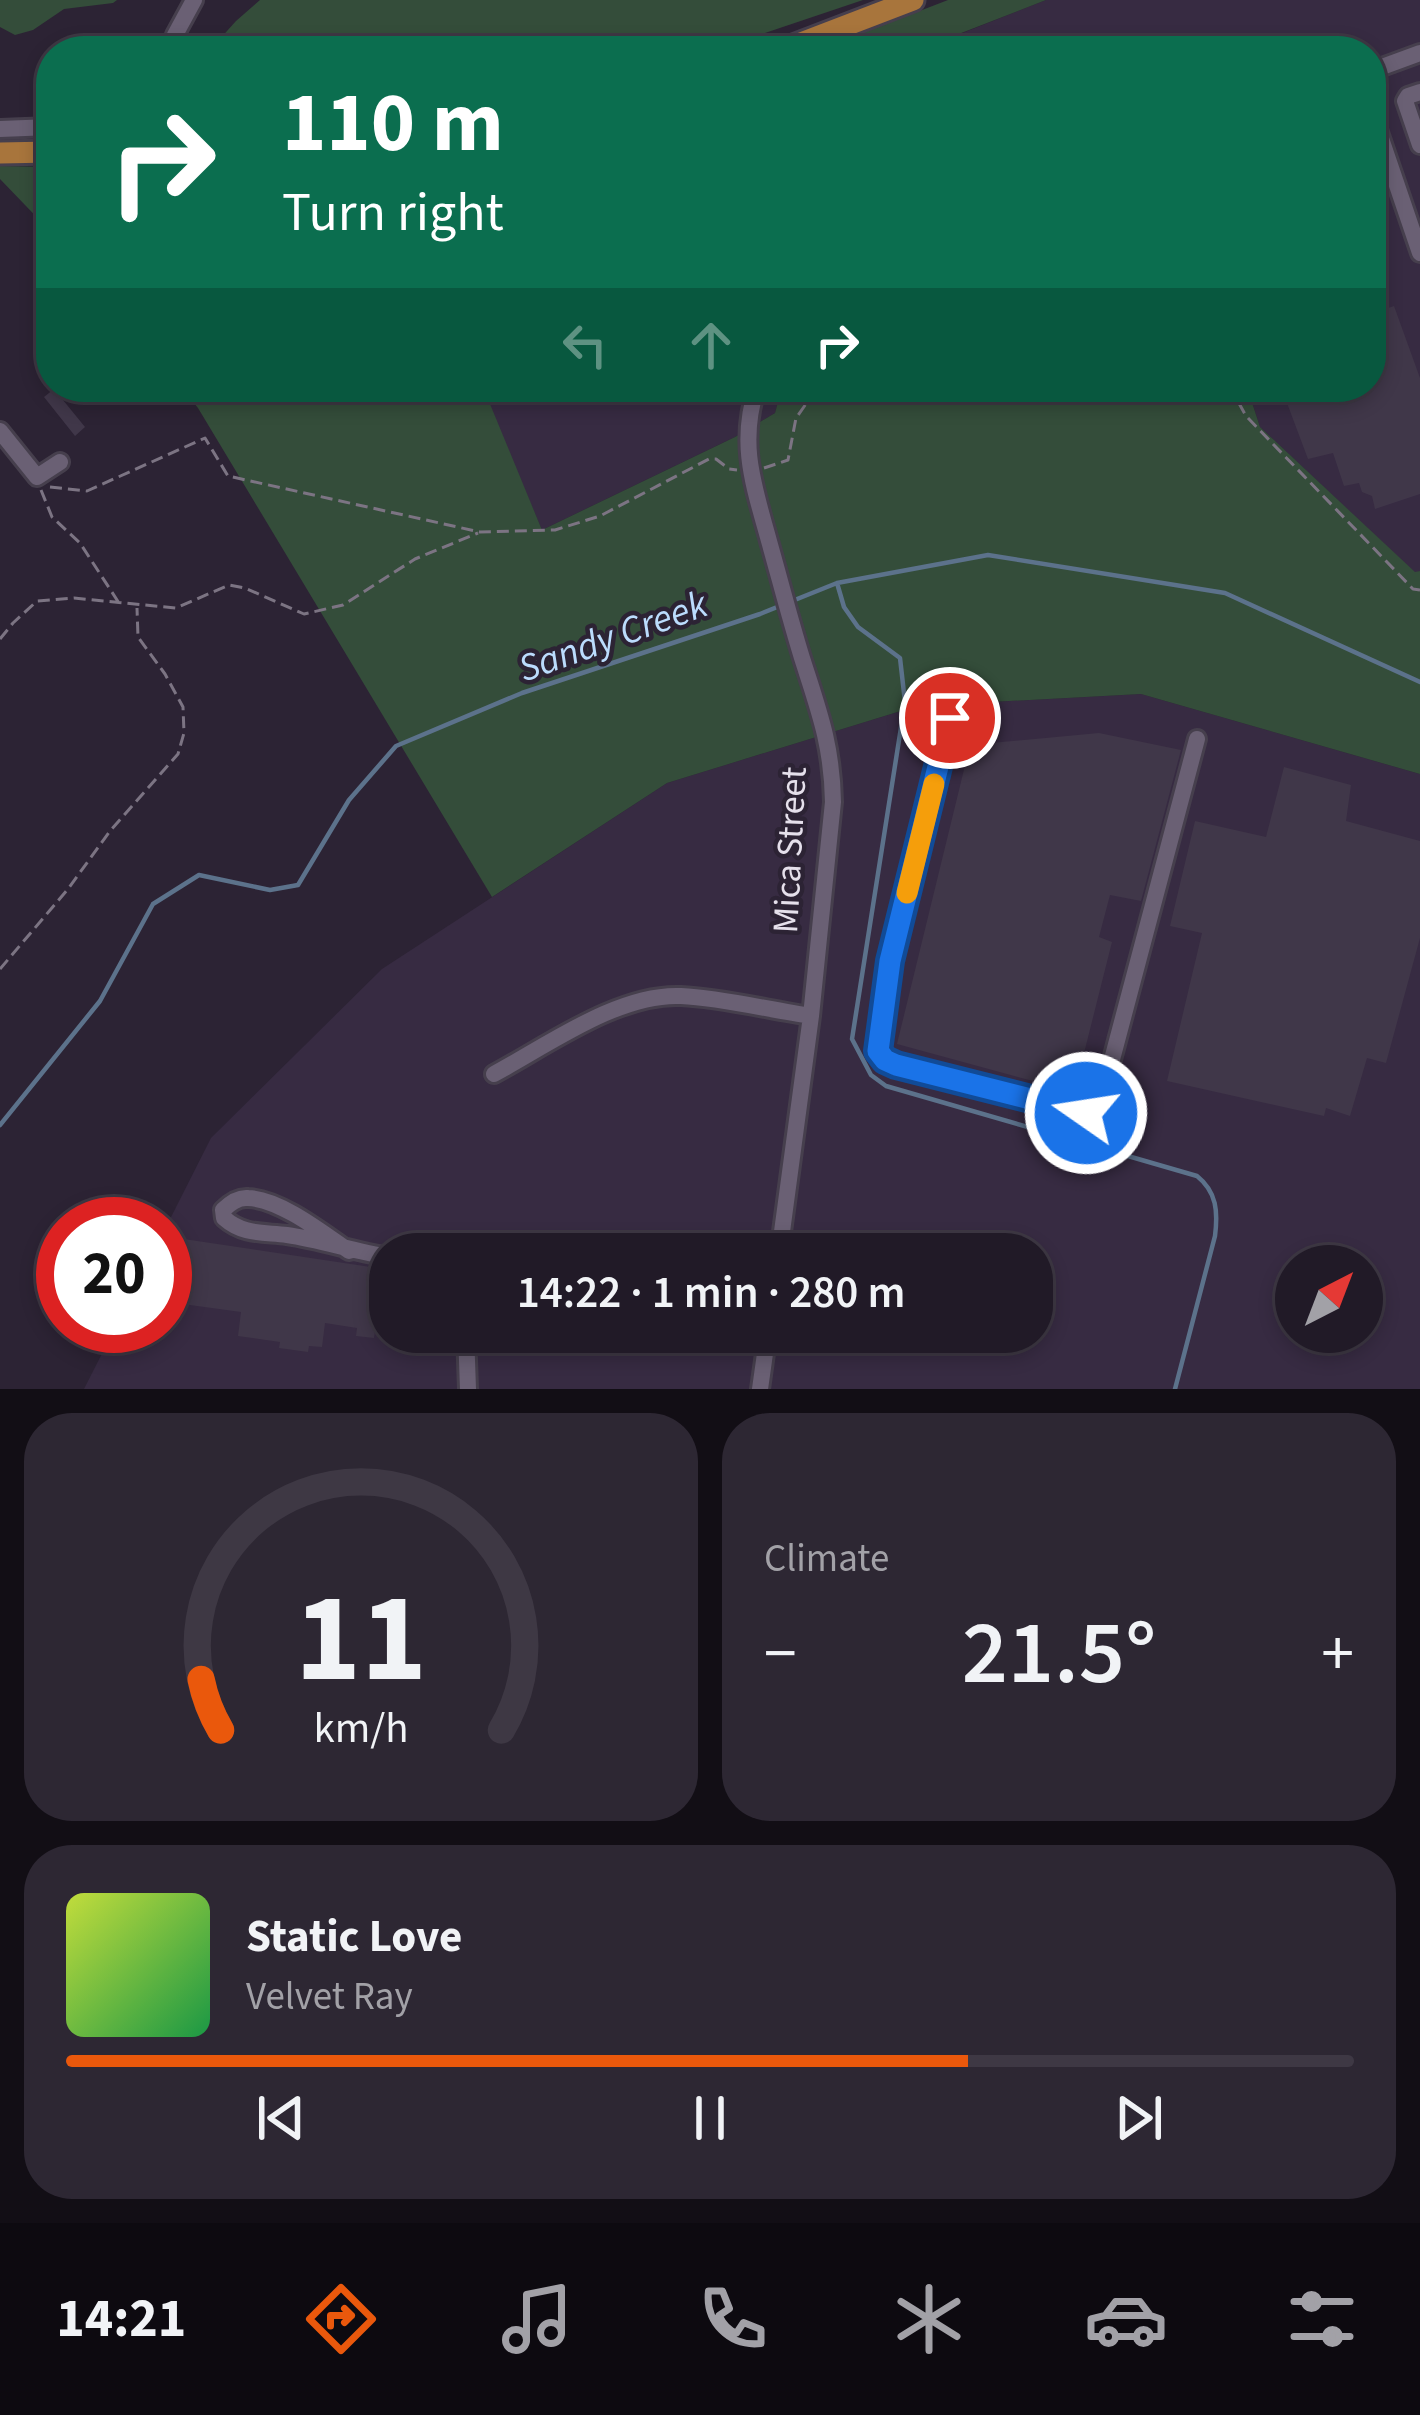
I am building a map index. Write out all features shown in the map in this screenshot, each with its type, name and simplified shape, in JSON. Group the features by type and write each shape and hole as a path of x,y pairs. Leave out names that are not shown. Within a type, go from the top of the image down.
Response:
{"main road":[{"path":"819,36 913,0"},
{"path":"0,139 36,139"},
{"path":"0,153 36,152"}],"street":[{"path":"176,36 194,0"},
{"path":"1386,65 1420,53"},
{"path":"1420,92 1405,101 1420,145"},
{"path":"0,129 36,128"},
{"path":"1386,150 1420,253"},
{"name":"Mica Street","path":"752,402 746,449 770,547 822,715 832,769 833,802 811,1016 782,1233"},
{"path":"0,431 37,477 60,462"},
{"path":"950,718 890,961 878,1051 896,1065 1081,1113 1093,1111 1102,1101 1197,739"},
{"path":"494,1074 621,1005 652,998 682,996 811,1016"},
{"path":"349,1251 309,1223 265,1202 245,1197 223,1210 232,1226 252,1233 287,1235 349,1251 369,1254"},
{"path":"467,1353 468,1389"},
{"path":"760,1389 765,1353"}],"path":[{"path":"118,603 80,543 52,517 39,486 87,491 205,438 228,476 480,532 555,530 600,516 709,459 729,469 751,470 788,460 796,418 807,402"},
{"path":"1238,402 1246,416 1413,589 1420,590"},
{"path":"0,639 37,601 74,598 176,608 229,585 304,614 343,605 415,559 480,532"},
{"path":"0,969 68,889 110,830 178,754 184,733 182,707 138,637 137,606"}],"shaded area":[{"path":"1046,0 1420,0 1420,571 1415,573 1260,427 1252,402 1386,402 1386,36 955,36"},
{"path":"487,402 778,402 775,413 735,437 542,530"},
{"path":"1141,694 1420,774 1420,1389 84,1389 102,1353 192,1353 192,1197 181,1197 211,1138 382,969 667,783 917,706"}],"green space":[{"path":"0,0 117,0 64,9 33,30 15,35 0,27"},
{"path":"260,0 863,0 756,36 222,36"},
{"path":"948,0 1046,0 954,36 855,36"},
{"path":"0,166 36,167 36,216 0,179"},
{"path":"193,402 489,402 542,530 735,437 775,413 778,402 1252,402 1260,427 1415,572 1420,571 1420,774 1141,694 917,706 667,783 492,897"}],"building":[{"path":"1394,306 1420,378 1420,494 1375,509 1372,496 1362,492 1359,483 1344,486 1333,453 1308,459 1287,402 1386,402 1386,309"},
{"path":"48,402 65,402 85,427 75,436"},
{"path":"1099,733 1181,750 1141,901 1110,895 1099,937 1112,942 1079,1073 1058,1070 1055,1087 897,1044 970,745"},
{"path":"1284,767 1351,785 1346,821 1420,841 1420,938 1386,1063 1367,1058 1350,1116 1326,1108 1324,1116 1167,1081 1202,933 1170,926 1195,821 1266,837"},
{"path":"192,1240 369,1267 369,1337 356,1336 357,1328 325,1323 322,1347 309,1346 308,1352 279,1348 280,1342 238,1336 241,1312 192,1305"}],"waterway":[{"name":"Sandy Creek","path":"0,1125 100,1001 153,904 199,875 270,890 298,885 349,800 396,746 522,693 760,614 837,583 988,555 1225,593 1420,682"},
{"path":"837,583 844,607 858,627 900,658 905,702 852,1039 871,1075 886,1086 1197,1176 1204,1182 1215,1203 1215,1236 1175,1389"}],"slow traffic":[{"path":"907,893 934,784"}],"route":[{"path":"950,718 890,961 878,1051 896,1065 1086,1113"}]}
